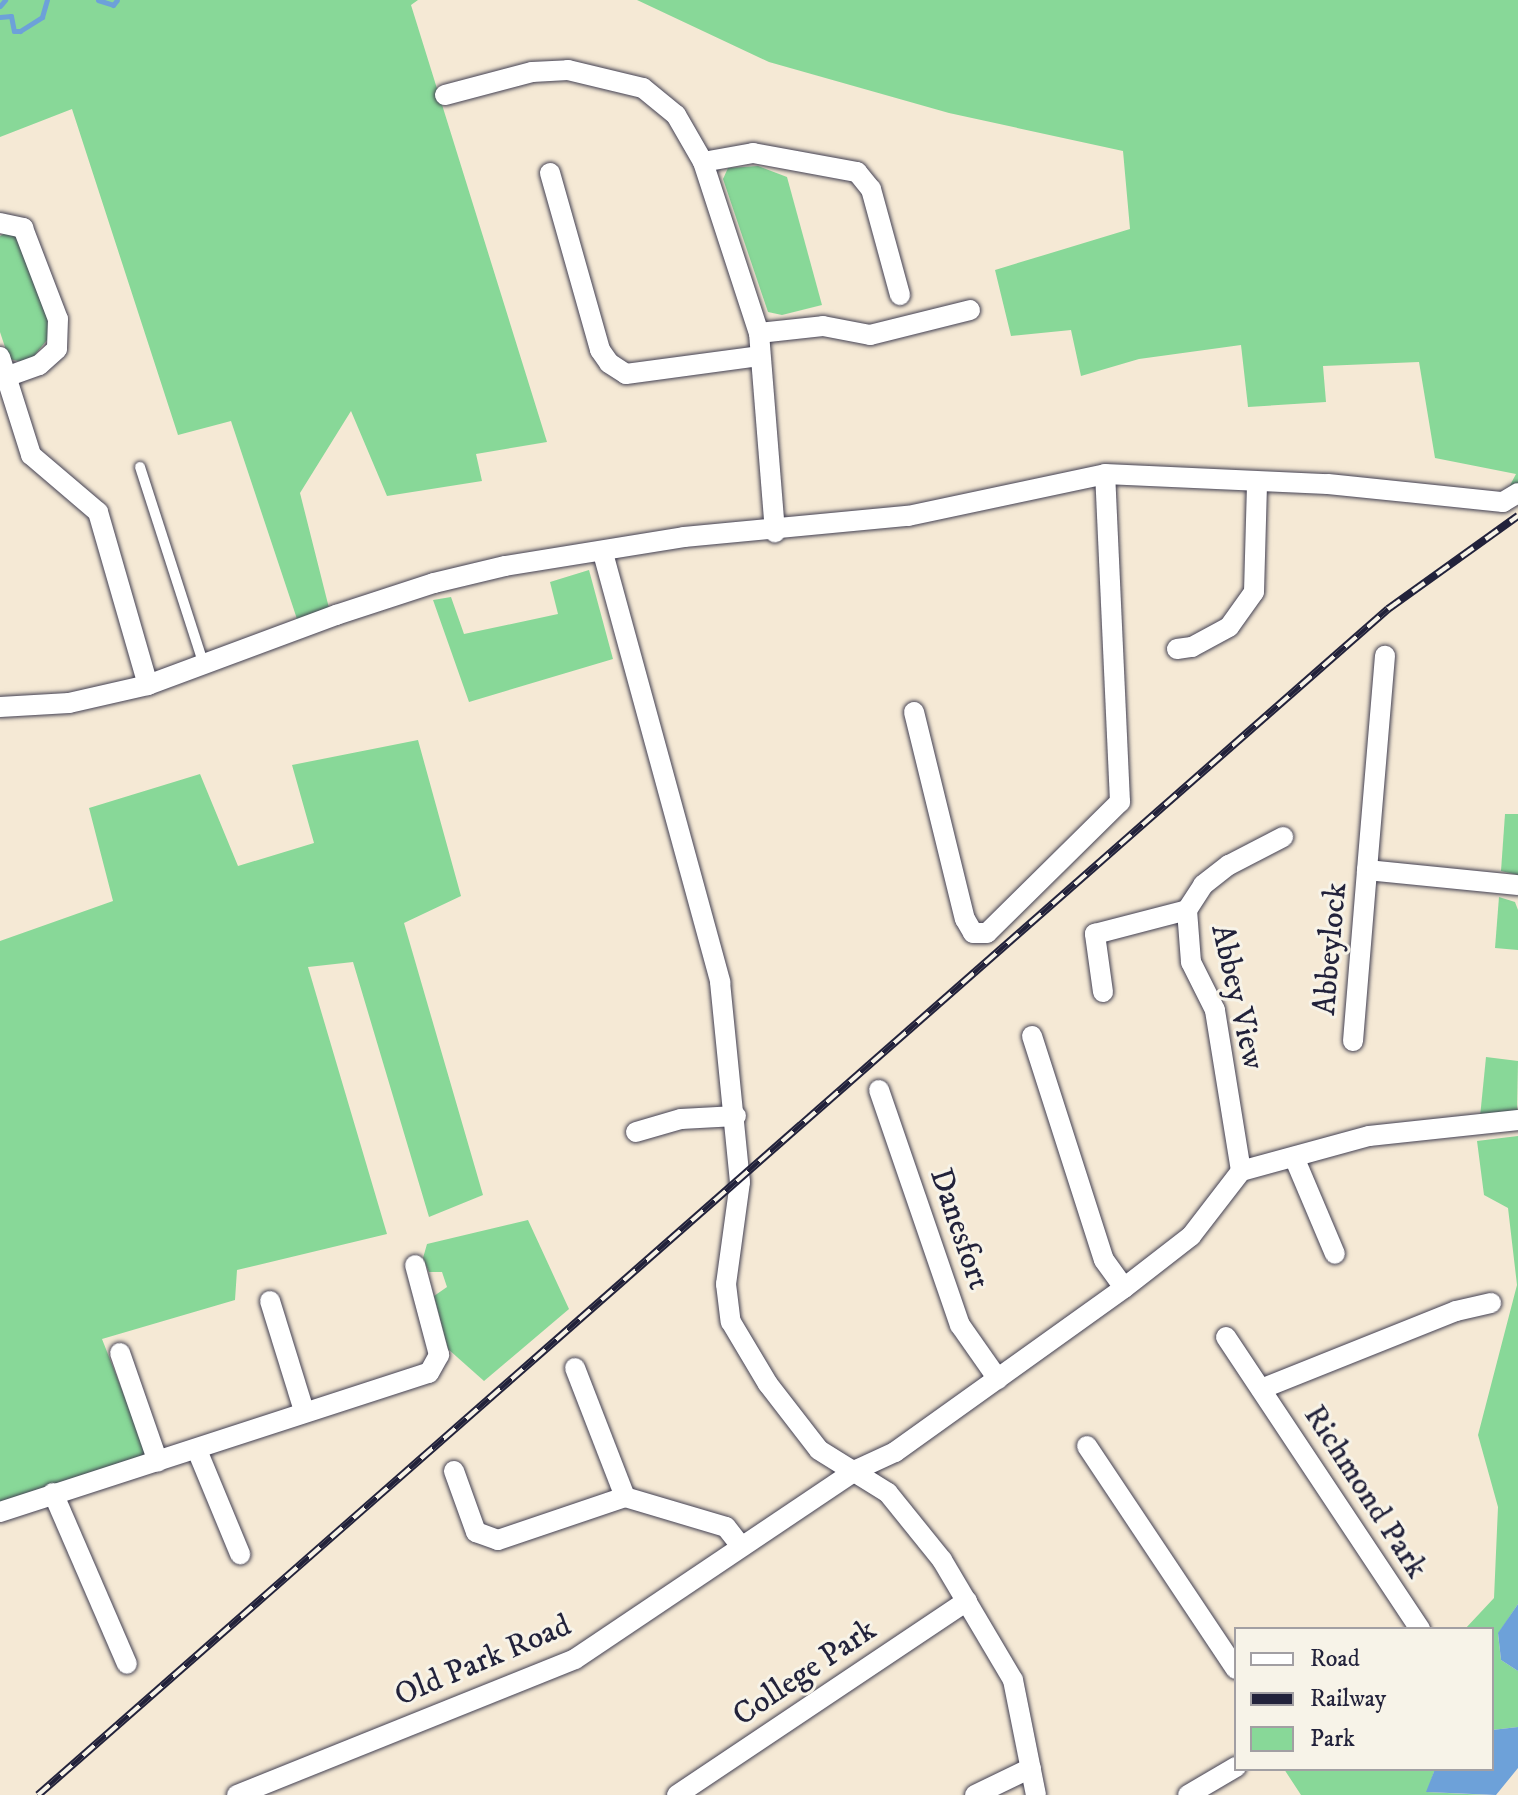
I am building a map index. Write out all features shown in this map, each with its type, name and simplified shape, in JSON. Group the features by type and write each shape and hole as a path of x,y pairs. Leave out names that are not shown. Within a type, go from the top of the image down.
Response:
{"street":[{"path":"445,95 532,72 568,70 643,88 676,115 703,162 759,333 775,532"},
{"path":"703,162 753,153 857,172 871,189 900,295"},
{"path":"550,173 600,350 609,363 626,374 759,356"},
{"path":"0,223 23,228 58,319 57,349 39,365 3,367 31,455 98,512 148,685"},
{"path":"759,333 823,326 870,335 970,310"},
{"path":"914,712 965,919 973,933 987,933 1120,802 1105,474"},
{"path":"0,707 69,703 148,685 434,583 684,537 775,532 908,516 1105,474 1328,484 1503,502 1518,493"},
{"path":"1177,649 1192,647 1229,627 1254,592 1257,482"},
{"path":"603,553 720,982 736,1116 740,1182 726,1284 731,1322 768,1384 819,1450 856,1470 888,1493 942,1560 1013,1680 1036,1795"},
{"path":"1367,870 1385,656"},
{"name":"Abbey View","path":"1241,1171 1215,1010 1191,962 1187,910 1203,885 1229,865 1283,837"},
{"name":"Abbeylock","path":"1353,1041 1367,870 1518,885"},
{"path":"1103,992 1095,934 1187,910"},
{"path":"1032,1036 1104,1260 1124,1288"},
{"name":"Danesfort","path":"879,1090 960,1325 998,1379"},
{"path":"636,1132 681,1119 736,1116"},
{"path":"856,1470 895,1452 1124,1288 1191,1236 1241,1171 1369,1136 1518,1120"},
{"path":"1294,1157 1335,1254"},
{"path":"0,1512 429,1373 439,1355 415,1265"},
{"path":"270,1301 304,1411"},
{"name":"Richmond Park","path":"1261,1389 1456,1311 1491,1303"},
{"name":"Richmond Park","path":"1226,1337 1419,1627"},
{"path":"120,1353 158,1462"},
{"path":"575,1368 625,1497"},
{"path":"1087,1446 1234,1666"},
{"path":"197,1450 240,1554"},
{"name":"Old Park Road","path":"237,1795 575,1659 740,1545 856,1470"},
{"path":"454,1471 476,1532 498,1540 625,1497 726,1527 740,1545"},
{"path":"53,1493 127,1664"},
{"name":"College Park","path":"677,1795 967,1601"},
{"path":"975,1795 1031,1768"},
{"path":"1188,1795 1234,1768"}],"lane":[{"path":"140,467 205,667"}],"green space":[{"path":"0,0 418,0 411,5 547,442 476,454 482,481 387,496 351,411 300,493 329,608 299,625 231,421 178,435 72,109 0,137"},
{"path":"637,0 1518,0 1518,484 1507,491 1516,474 1435,458 1419,362 1323,366 1326,402 1248,407 1241,345 1139,359 1081,376 1071,330 1011,336 995,270 1130,229 1123,151 949,113 769,62"},
{"path":"758,166 787,177 822,305 782,315 768,312 723,179 728,168"},
{"path":"10,231 18,235 35,271 52,334 28,363 9,359 0,332 0,236"},
{"path":"589,570 613,659 469,702 433,600 451,597 464,634 558,614 550,582"},
{"path":"418,740 461,896 404,923 483,1195 429,1217 353,962 308,967 387,1234 237,1270 235,1300 102,1339 148,1456 0,1506 0,941 113,901 89,808 200,774 238,866 314,843 292,765"},
{"path":"1505,814 1518,814 1518,875 1501,871"},
{"path":"1499,897 1515,902 1518,910 1518,950 1495,948"},
{"path":"1486,1057 1518,1061 1517,1112 1480,1117"},
{"path":"1518,1136 1518,1604 1498,1634 1501,1660 1518,1671 1518,1727 1494,1730 1494,1627 1467,1627 1494,1598 1498,1507 1478,1435 1517,1285 1508,1208 1484,1195 1477,1141"},
{"path":"528,1220 569,1309 484,1381 448,1349 434,1296 447,1287 442,1272 429,1272 423,1258 427,1244"},
{"path":"1285,1771 1434,1771 1427,1792 1487,1795 1301,1795"}],"water":[{"path":"1518,1604 1518,1671 1501,1660 1498,1633"},
{"path":"1518,1727 1518,1768 1496,1795 1426,1792 1434,1771 1494,1771 1494,1730"}],"waterway":[{"path":"0,6 5,0"},
{"path":"0,17 11,16 14,31 20,31 42,17 47,0"},
{"path":"98,0 113,5 117,0"}],"railway":[{"path":"38,1795 1388,609 1518,516"}]}
